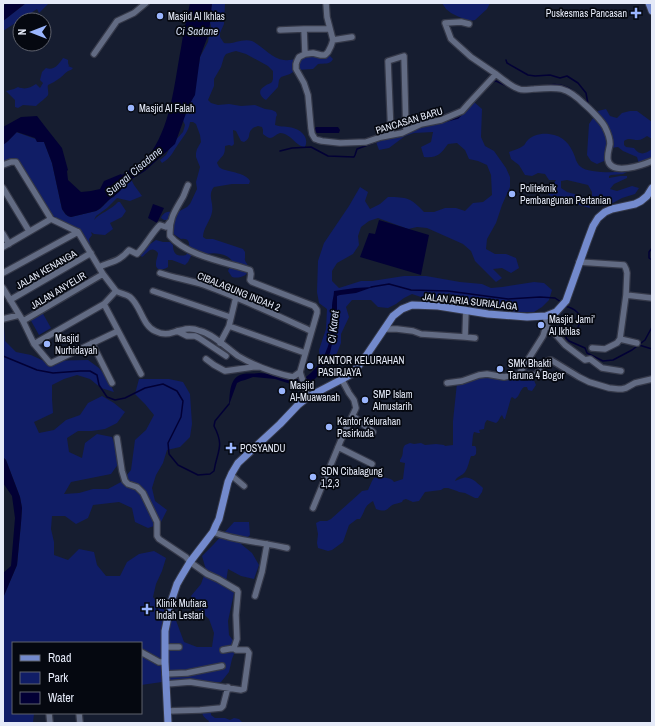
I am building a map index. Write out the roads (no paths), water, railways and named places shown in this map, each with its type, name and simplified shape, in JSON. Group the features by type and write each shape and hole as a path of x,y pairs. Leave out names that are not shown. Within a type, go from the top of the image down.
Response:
{"main road":[{"path":"649,3 652,11"},
{"path":"579,262 593,226 598,218 605,212 612,209 635,204 641,201 647,196 652,188"},
{"name":"JALAN ARIA SURIALAGA","path":"168,723 165,646 166,623 171,602 177,584 190,562 213,532 219,519 228,482 236,466 242,459 277,428 308,396 352,374 384,329 402,308 412,305 438,306 510,316 546,316 552,314 560,308 566,301 579,262"}],"street":[{"path":"94,54 118,21 134,13 146,3"},
{"path":"304,29 305,54 313,53 325,55 328,52 333,40 327,17 326,3"},
{"path":"470,24 461,22 445,23 451,39 471,57 520,90 554,87 561,88 576,96 592,111 604,126 610,143 608,153 609,164 622,168 631,168 652,161"},
{"path":"280,30 330,29"},
{"path":"333,40 352,37"},
{"name":"PANCASAN BARU","path":"305,54 299,57 296,69 308,95 312,134 315,139 329,142 366,142 402,133 417,125 441,120 462,111 496,74"},
{"path":"391,135 388,61 404,56 406,131"},
{"path":"3,165 16,162 50,219 78,232 103,274 116,291 130,296 137,305 148,325 156,332 172,334 187,329 201,331 212,336 239,356 260,367 292,377 300,374"},
{"path":"99,267 123,257 129,250 137,254 160,225 166,227 184,196 188,185"},
{"path":"3,188 30,231"},
{"path":"172,218 170,236 191,251 250,270 250,280 252,282 314,306 317,313 300,374 308,396"},
{"path":"3,247 50,219"},
{"path":"3,273 78,232"},
{"path":"3,234 9,244"},
{"name":"JALAN KENANGA","path":"6,297 91,253"},
{"path":"579,262 624,265 627,273 626,295 620,339 617,343 604,349 592,348"},
{"name":"CIBALAGUNG INDAH 2","path":"160,273 202,284 236,297 311,331"},
{"name":"JALAN ANYELIR","path":"23,321 103,274"},
{"path":"3,288 6,297 23,321 34,344 51,363 118,331"},
{"path":"34,344 104,304 116,291"},
{"path":"153,291 230,317"},
{"path":"626,295 652,298"},
{"path":"220,343 229,326 236,297"},
{"path":"104,304 141,374"},
{"path":"466,310 466,337"},
{"path":"3,319 18,315"},
{"path":"519,374 543,336 546,326 546,316"},
{"path":"229,326 305,353"},
{"path":"546,326 565,345 585,360 590,359 602,368 621,371"},
{"path":"384,329 397,329 422,334 475,338"},
{"path":"177,332 187,336 195,336 226,356"},
{"path":"620,339 637,343"},
{"path":"92,343 112,383"},
{"path":"206,359 225,371 260,367"},
{"path":"447,383 462,381 487,374 504,377 519,374 536,375 547,360 551,360 596,385 609,388 622,389 635,382 652,379"},
{"path":"313,508 356,408 354,400 342,380"},
{"path":"353,416 373,432"},
{"path":"117,438 125,481 128,484 137,487 143,494 157,522 157,536 159,539 186,557 190,562 207,574 218,578 238,591 236,615 237,639 234,648"},
{"path":"338,447 372,464"},
{"path":"231,475 244,486"},
{"path":"213,532 229,538 287,548"},
{"path":"255,596 262,572 267,544"},
{"path":"165,646 179,647"},
{"path":"166,684 190,682 243,690 245,688 249,653 246,650 236,650 234,648 223,650"},
{"path":"142,653 159,662 165,662"},
{"path":"165,674 187,673 222,666"},
{"path":"167,710 220,709 223,706 228,687"}],"water":[{"path":"7,3 26,3 14,12 12,12 12,14 3,21 3,6"},
{"name":"Ci Sadane","path":"190,3 212,3 209,33 200,57 195,95 189,105 175,144 145,171 121,186 121,190 98,210 71,217 68,216 62,209 52,163 44,142 37,142 35,138 17,132 3,145 3,127 21,117 37,116 62,148 68,170 68,180 81,192 100,189 104,181 121,174 122,175 142,162 147,158 155,146 166,120"},
{"path":"316,127 338,127 340,130 339,133 317,133 314,130"},
{"path":"153,204 164,208 157,223 148,218"},
{"path":"379,220 429,235 421,275 360,257 369,233 375,234"},
{"path":"373,287 356,293 337,296 337,321 330,353 319,374 313,381 308,383 306,377 317,367 328,348 331,333 334,291"},
{"path":"243,374 273,374 291,380 300,379 302,384 297,386 275,379 253,377 237,383 229,405 231,386 235,379"},
{"path":"3,457 6,460 20,497 22,508 17,565 3,598 3,573 11,566 15,518 12,496 3,483"}],"waterway":[{"path":"506,60 507,63 528,75 550,75 560,78 567,76 578,83 586,93 588,104"},
{"path":"492,82 496,81 509,87"},
{"path":"549,85 565,87 579,96"},
{"path":"443,122 458,118 468,108"},
{"path":"389,138 401,136"},
{"path":"280,151 292,148 311,147 328,156 354,157 357,149 384,139"},
{"path":"652,248 649,252 649,258 652,260"},
{"name":"Ci Karet","path":"371,287 389,284 411,290 448,291 508,299 540,297 555,298 561,302"},
{"path":"565,306 576,311 580,317 576,330 572,335 567,334 566,338 569,341 585,348 587,353 603,361 613,360 632,350 645,340 652,327"},
{"path":"639,345 652,349"},
{"name":"Ci Karet","path":"3,356 37,370 53,373 90,371 97,375 99,385 107,397 115,400 125,398 145,388 163,384 177,391 183,401 181,417 168,443 169,454 178,465 198,475 210,474 214,471 220,444 214,426 215,421 229,404"}],"place":[{"name":"Puskesmas Pancasan","path":"636,13"},
{"name":"Masjid Al Ikhlas","path":"160,16"},
{"name":"Masjid Al Falah","path":"131,108"},
{"name":"Politeknik Pembangunan Pertanian","path":"512,194"},
{"name":"Masjid Jami' Al Ikhlas","path":"541,325"},
{"name":"Masjid Nurhidayah","path":"47,344"},
{"name":"KANTOR KELURAHAN PASIRJAYA","path":"310,366"},
{"name":"SMK Bhakti Taruna 4 Bogor","path":"500,369"},
{"name":"Masjid Al-Muawanah","path":"282,391"},
{"name":"SMP Islam Almustarih","path":"365,400"},
{"name":"Kantor Kelurahan Pasirkuda","path":"329,427"},
{"name":"POSYANDU","path":"231,448"},
{"name":"SDN Cibalagung 1,2,3","path":"313,477"},
{"name":"Klinik Mutiara Indah Lestari","path":"147,609"}],"water label":[{"name":"Sungai Cisadane","path":"134,171"}]}
